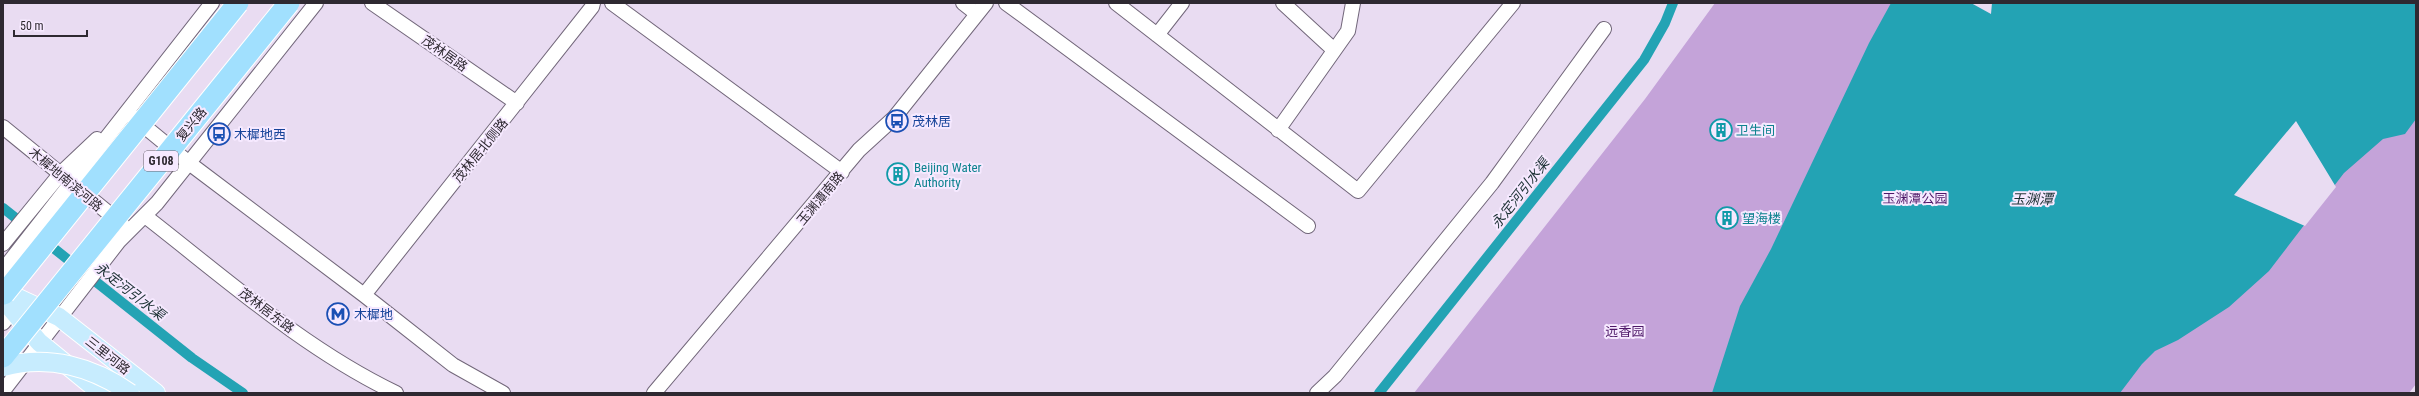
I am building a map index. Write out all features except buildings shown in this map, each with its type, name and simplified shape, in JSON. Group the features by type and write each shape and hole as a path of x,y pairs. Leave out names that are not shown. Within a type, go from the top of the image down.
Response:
{"highway":[{"name":"G108","path":"8,303 238,3"},
{"name":"复兴路","path":"3,357 289,3"}],"main road":[{"name":"三里河路","path":"8,303 59,317 156,393"},
{"path":"8,303 39,342 101,393"},
{"path":"3,368 39,362 69,365 102,376 130,393"}],"street":[{"path":"3,270 212,3"},
{"name":"复兴路","path":"59,317 119,241 145,216 189,163 316,3"},
{"name":"茂林居路","path":"372,3 517,103"},
{"name":"茂林居北侧路","path":"364,295 517,103 592,7 593,3"},
{"path":"612,3 842,172"},
{"path":"963,3 977,14"},
{"name":"玉渊潭南路","path":"654,393 860,150 894,118 986,3"},
{"path":"1006,3 1308,226"},
{"path":"1116,3 1358,191 1513,3"},
{"path":"1157,35 1182,3"},
{"path":"1283,3 1334,50"},
{"path":"1278,130 1348,31 1353,3"},
{"path":"1317,393 1335,376 1492,184 1604,29"},
{"path":"127,112 189,163 364,295 453,365 503,393"},
{"path":"3,243 61,173 127,112"},
{"name":"木樨地南滨河路","path":"3,127 130,231"},
{"name":"茂林居东路","path":"145,216 331,356 396,393"},
{"path":"3,390 59,317"}],"green space":[{"name":"玉渊潭","path":"1715,3 2416,3 2416,384 2409,393 1414,393 1645,99"}],"water":[{"name":"玉渊潭","path":"1891,3 2416,3 2416,119 2405,134 2383,139 2344,173 2269,271 2229,307 2178,340 2155,351 2142,364 2120,393 1712,393 1740,306 1771,249 1869,43"}],"pier":[{"path":"1971,3 1992,3 1991,14"},
{"path":"2296,121 2336,187 2305,226 2234,195"}],"waterway":[{"name":"永定河引水渠","path":"1379,393 1644,60 1665,23 1673,3"},
{"name":"永定河引水渠","path":"3,208 192,358 243,393"}],"place":[{"name":"茂林居","path":"897,121"},
{"name":"卫生间","path":"1721,130"},
{"name":"木樨地西","path":"219,134"},
{"name":"Beijing Water Authority","path":"898,174"},
{"name":"望海楼","path":"1727,218"},
{"name":"木樨地","path":"338,314"}],"park label":[{"name":"玉渊潭公园","path":"1915,198"},
{"name":"远香园","path":"1625,331"}]}
